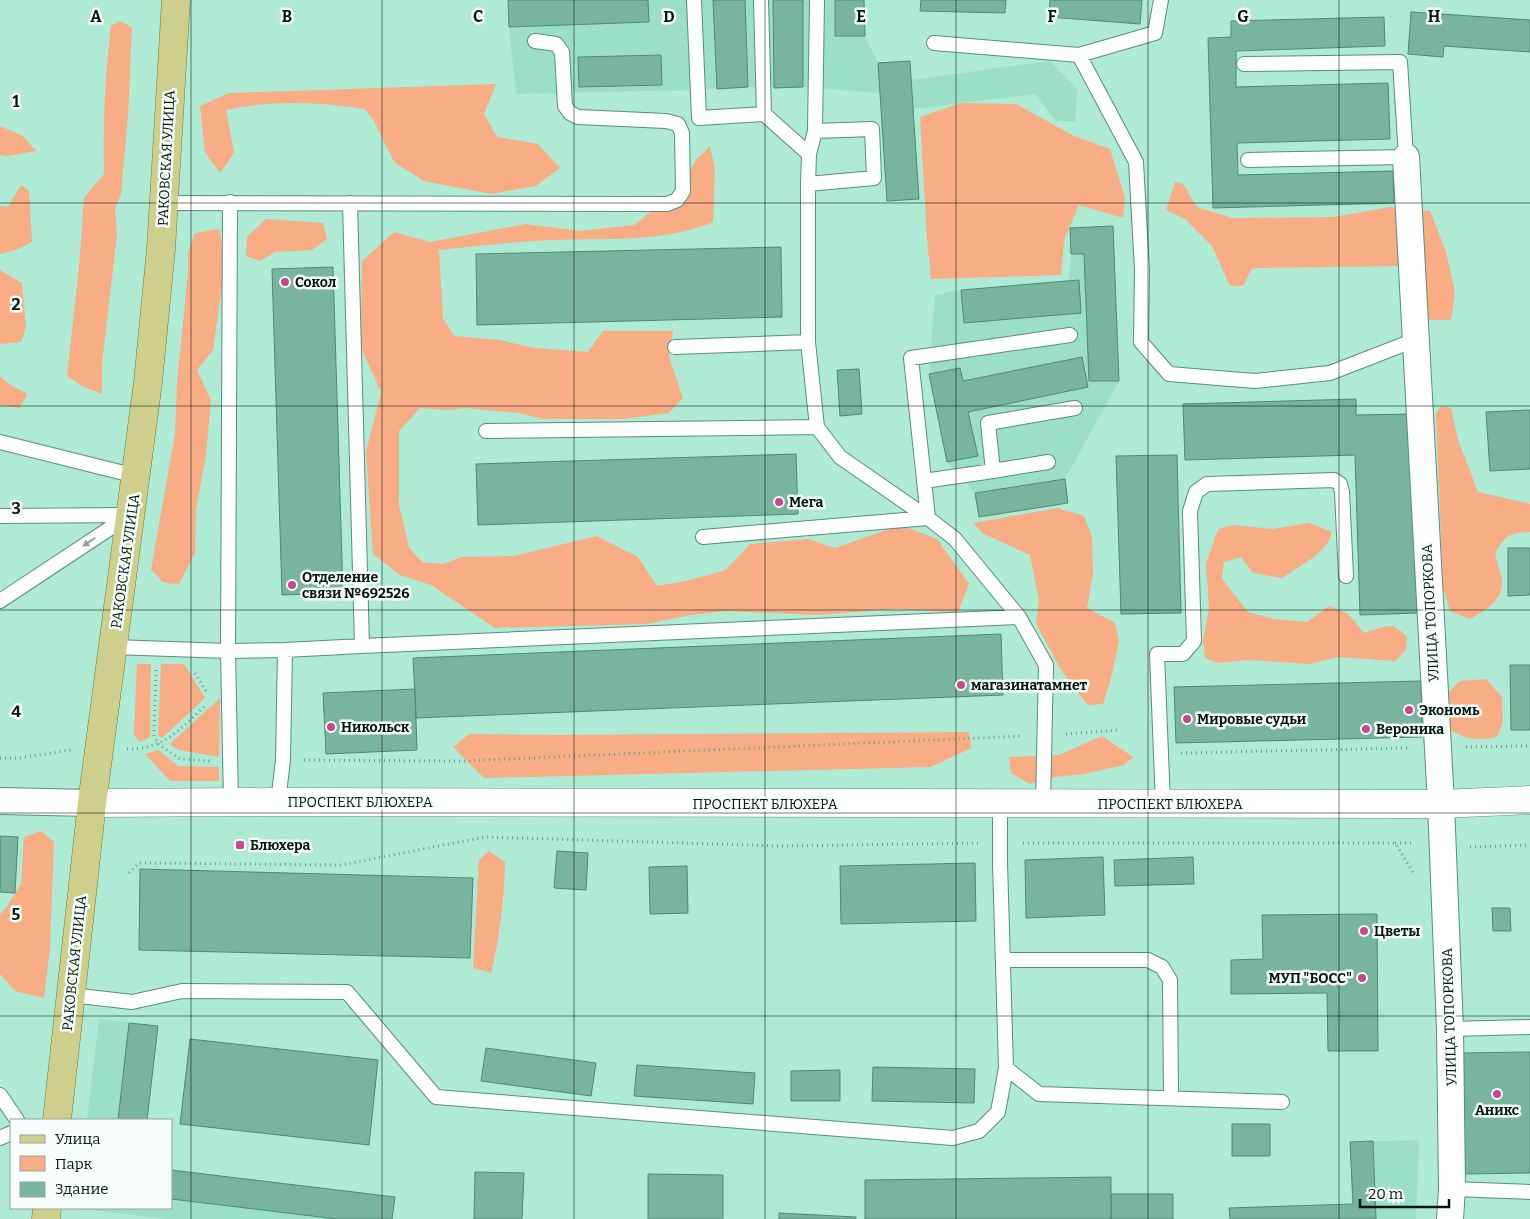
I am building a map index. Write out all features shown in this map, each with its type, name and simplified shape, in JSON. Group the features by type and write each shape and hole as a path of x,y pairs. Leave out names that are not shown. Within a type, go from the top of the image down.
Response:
{"main road":[{"name":"РАКОВСКАЯ УЛИЦА","path":"57,1119 92,803 148,382 161,249 176,0"},
{"name":"ПРОСПЕКТ БЛЮХЕРА","path":"92,803 1441,804 1530,800"}],"street":[{"name":"УЛИЦА ТОПОРКОВА","path":"1406,157 1441,804 1450,1029 1452,1189 1450,1219"},
{"name":"ПРОСПЕКТ БЛЮХЕРА","path":"0,801 92,803"}],"lane":[{"path":"694,0 699,118"},
{"path":"761,0 764,114"},
{"path":"817,0 815,131 809,154 808,184 808,342 817,426 840,457 955,539 1019,617 1046,665 1044,804"},
{"path":"934,43 1078,55 1155,33 1161,0"},
{"path":"535,41 556,44 562,52 564,106 578,118 666,121 678,124 699,118 764,114 809,154"},
{"path":"1078,55 1136,162 1142,270 1141,342 1169,374 1255,381 1330,373 1415,340"},
{"path":"1244,64 1400,62 1406,157 1248,160"},
{"path":"164,202 667,204 677,200 683,191 682,134 678,124"},
{"path":"808,184 874,178 872,129 815,131"},
{"path":"230,202 228,651 231,802"},
{"path":"350,203 362,646"},
{"path":"928,518 911,358 1070,335"},
{"path":"675,347 808,342"},
{"path":"993,471 988,423 1074,408"},
{"path":"486,431 817,426"},
{"path":"0,442 136,476"},
{"path":"924,481 1048,462"},
{"path":"1163,804 1157,654 1183,654 1194,641 1190,511 1196,492 1207,484 1334,480 1340,484 1342,492 1346,576"},
{"path":"0,516 130,515"},
{"path":"0,601 130,515"},
{"path":"703,536 928,518"},
{"path":"113,647 228,651 284,650 1019,617"},
{"path":"278,802 283,760 284,650"},
{"path":"71,995 132,1002 182,991 347,992 436,1097 953,1138 979,1131 998,1112 1006,1068 1000,804"},
{"path":"1004,960 1148,960 1162,967 1170,980 1170,1098"},
{"path":"1450,1029 1530,1027"},
{"path":"1006,1068 1039,1094 1282,1102"},
{"path":"0,1095 16,1119"},
{"path":"1452,1189 1530,1192"}],"path":[{"path":"157,648 154,735 158,744 180,759 230,763"},
{"path":"181,650 206,692"},
{"path":"283,760 462,760 1046,735 1118,730"},
{"path":"1161,754 1530,746"},
{"path":"129,873 139,863 341,865 485,837 783,846 1000,843 1395,843 1419,881"}],"shaded area":[{"path":"648,0 864,0 865,36 878,63 910,61 911,80 1050,61 1077,89 1075,122 1056,121 1035,94 913,109 919,199 887,201 880,93 803,87 748,87 516,94 509,27 649,22"},
{"path":"1113,226 1119,381 1065,479 1068,503 979,517 975,493 947,462 929,374 935,295 961,290 1069,280 1070,228"},
{"path":"99,1019 158,1026 147,1119 87,1119"},
{"path":"1419,1140 1416,1219 1230,1219 1229,1208 1352,1204 1350,1142"},
{"path":"172,1170 395,1197 392,1219 164,1219 84,1209 172,1209"}],"green space":[{"path":"119,21 132,27 128,114 121,194 115,208 117,235 102,363 102,394 82,386 67,376 79,267 84,198 104,174 105,100 109,45 111,26"},
{"path":"496,84 484,114 497,137 538,144 560,168 536,186 491,194 424,181 394,162 374,121 365,109 331,105 278,103 226,110 234,153 220,173 205,152 200,106 229,93"},
{"path":"961,103 1016,104 1074,136 1110,149 1125,198 1123,218 1079,205 1064,240 1061,275 931,279 920,117"},
{"path":"0,126 23,136 36,151 6,156 0,155"},
{"path":"710,146 715,169 713,222 694,229 653,236 550,240 439,250 443,318 454,336 500,340 534,348 588,352 603,331 673,331 669,357 683,398 669,413 623,419 543,419 519,413 466,408 447,410 420,408 399,431 399,505 409,548 422,562 443,564 462,557 514,556 597,536 638,557 657,586 686,581 726,570 750,544 808,539 835,548 901,525 937,539 969,584 958,612 894,609 817,615 727,611 690,615 647,624 495,628 431,585 400,575 373,554 366,452 381,392 361,348 362,261 394,232 430,242 526,224 580,231 634,225 684,186 695,161"},
{"path":"1175,182 1183,184 1197,207 1232,218 1334,217 1390,207 1430,211 1446,252 1455,293 1451,320 1403,318 1402,266 1257,268 1252,269 1243,286 1230,286 1212,246 1185,219 1166,210"},
{"path":"21,185 29,191 32,242 16,250 0,254 0,206 8,207"},
{"path":"266,219 323,223 327,239 312,250 275,252 260,261 246,256 247,237"},
{"path":"219,229 225,265 213,350 197,370 211,400 206,455 196,509 195,553 179,584 164,583 151,570 175,434 177,383 188,273 188,253 195,233"},
{"path":"0,270 22,283 26,327 21,342 0,344"},
{"path":"0,376 9,384 27,394 20,408 0,405"},
{"path":"1441,406 1451,408 1458,440 1478,492 1530,504 1530,532 1508,536 1495,554 1502,581 1500,594 1487,609 1470,619 1450,611 1443,588 1436,413"},
{"path":"1058,508 1084,516 1092,537 1093,573 1087,608 1115,623 1119,642 1103,704 1088,705 1072,686 1036,624 1039,601 1030,555 984,534 973,523"},
{"path":"1309,523 1332,532 1329,540 1319,553 1304,564 1282,578 1253,573 1241,557 1224,562 1222,579 1248,612 1273,619 1307,622 1329,606 1348,614 1364,633 1387,626 1396,628 1407,637 1406,649 1396,661 1337,657 1310,664 1247,660 1218,663 1205,658 1203,641 1209,609 1206,564 1218,529 1234,525 1273,529"},
{"path":"137,664 151,664 150,737 139,742 134,734"},
{"path":"161,664 184,664 205,698 162,738 158,735"},
{"path":"1486,679 1502,697 1503,722 1497,737 1470,738 1446,728 1444,697 1460,681"},
{"path":"220,698 219,757 179,750 170,744"},
{"path":"969,732 971,748 931,767 484,778 453,747 469,734"},
{"path":"1102,736 1133,757 1124,765 1084,774 1055,777 1030,784 1011,773 1009,757 1059,755"},
{"path":"159,750 178,766 219,767 219,781 170,781 145,754"},
{"path":"41,831 54,842 50,948 44,998 15,991 0,974 0,914 21,884 24,837"},
{"path":"489,851 505,862 501,918 491,973 473,968 479,860"}],"building":[{"path":"508,0 648,0 649,22 509,27"},
{"path":"713,0 745,0 748,87 717,89"},
{"path":"773,0 803,0 803,87 774,88"},
{"path":"835,0 864,0 865,36 835,36"},
{"path":"921,0 1006,0 1005,13 920,11"},
{"path":"1050,0 1142,0 1140,24 1049,17"},
{"path":"1411,12 1530,20 1530,52 1444,46 1443,57 1408,54"},
{"path":"1384,17 1385,46 1236,51 1236,87 1388,83 1390,139 1237,143 1238,175 1393,171 1394,203 1213,208 1208,38 1231,37 1231,21"},
{"path":"661,55 662,85 579,87 578,57"},
{"path":"910,61 919,199 887,201 878,63"},
{"path":"1113,226 1119,381 1089,381 1084,254 1071,254 1070,228"},
{"path":"781,247 782,317 477,325 476,254"},
{"path":"333,267 343,593 282,595 272,269"},
{"path":"1079,280 1081,313 964,323 961,290"},
{"path":"1082,357 1088,387 968,412 978,456 947,462 929,374 960,368 963,381"},
{"path":"859,369 862,414 840,416 837,370"},
{"path":"1356,399 1356,415 1413,414 1418,613 1360,615 1355,455 1185,460 1183,404"},
{"path":"1530,410 1530,469 1490,471 1486,412"},
{"path":"796,454 798,514 478,525 476,464"},
{"path":"1177,455 1181,613 1121,614 1116,456"},
{"path":"1065,479 1068,503 979,517 975,493"},
{"path":"1508,548 1530,548 1530,595 1508,596"},
{"path":"1001,634 1003,695 416,718 413,658"},
{"path":"1510,665 1530,665 1530,730 1511,730"},
{"path":"1421,681 1422,737 1176,743 1174,687"},
{"path":"415,689 417,750 326,754 323,693"},
{"path":"0,836 18,837 15,893 0,892"},
{"path":"557,851 588,853 586,890 554,888"},
{"path":"1103,857 1105,915 1026,918 1025,860"},
{"path":"1193,857 1194,884 1115,886 1114,860"},
{"path":"975,863 976,921 841,924 840,866"},
{"path":"687,866 688,913 650,914 649,867"},
{"path":"140,869 473,878 470,958 139,950"},
{"path":"1492,908 1510,908 1511,931 1493,931"},
{"path":"1377,914 1378,1051 1328,1051 1327,993 1231,994 1231,960 1263,959 1262,915"},
{"path":"129,1023 158,1026 147,1119 118,1119"},
{"path":"190,1039 378,1060 369,1145 180,1124"},
{"path":"486,1048 596,1063 591,1096 481,1081"},
{"path":"1530,1052 1530,1173 1464,1174 1463,1053"},
{"path":"637,1065 755,1073 753,1104 634,1096"},
{"path":"873,1067 975,1069 974,1103 872,1101"},
{"path":"840,1070 840,1101 791,1101 791,1071"},
{"path":"1232,1124 1270,1124 1270,1156 1232,1156"},
{"path":"1373,1141 1376,1219 1230,1219 1229,1208 1353,1204 1350,1142"},
{"path":"172,1170 395,1197 392,1219 337,1219 172,1199"},
{"path":"475,1172 524,1173 522,1219 474,1219"},
{"path":"648,1174 723,1175 723,1219 648,1219"},
{"path":"1111,1177 1111,1219 865,1219 865,1180"},
{"path":"1111,1194 1173,1194 1173,1219 1111,1219"},
{"path":"779,1213 856,1217 856,1219 779,1219"}],"place":[{"name":"Сокол","path":"285,282"},
{"name":"Мега","path":"779,502"},
{"name":"Отделение связи №692526","path":"292,585"},
{"name":"магазинатамнет","path":"961,685"},
{"name":"Экономь","path":"1409,710"},
{"name":"Мировые судьи","path":"1187,719"},
{"name":"Никольск","path":"331,727"},
{"name":"Вероника","path":"1366,729"},
{"name":"Блюхера","path":"240,845"},
{"name":"Цветы","path":"1364,931"},
{"name":"МУП \"БОСС\"","path":"1362,978"},
{"name":"Аникс","path":"1497,1094"}]}
